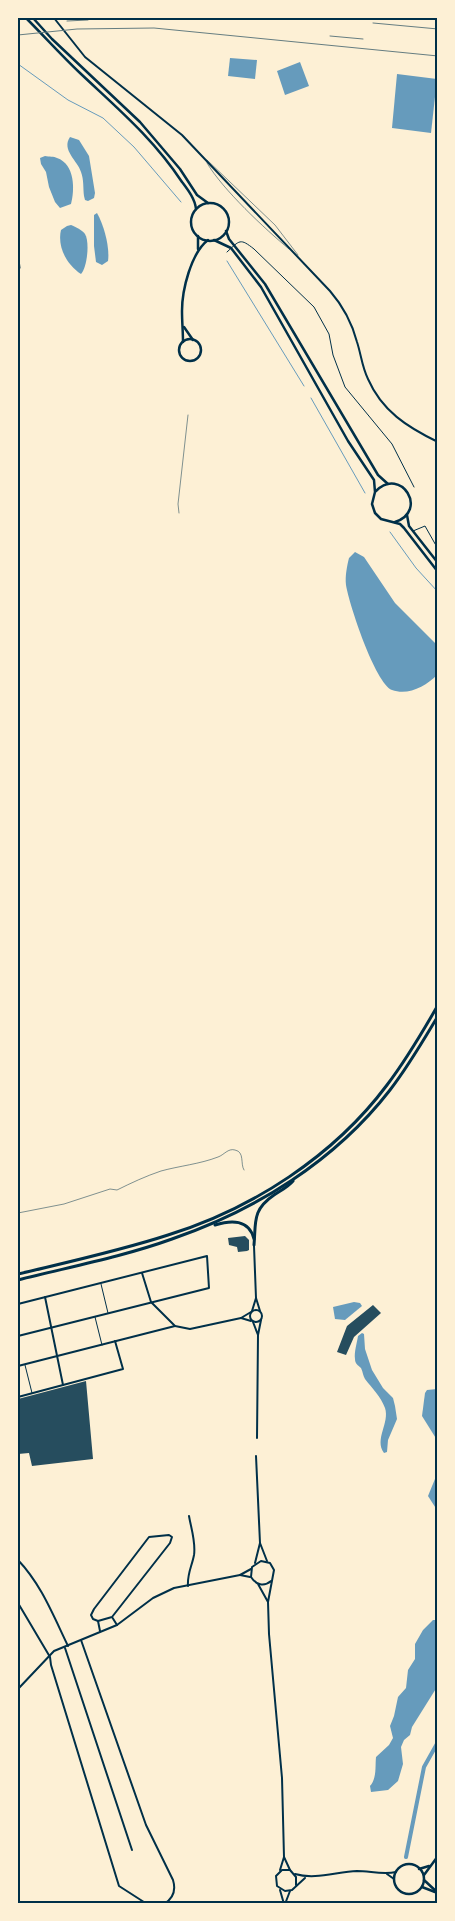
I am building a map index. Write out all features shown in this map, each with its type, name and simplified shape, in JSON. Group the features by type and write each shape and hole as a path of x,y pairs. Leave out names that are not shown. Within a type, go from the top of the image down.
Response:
{"highway":[{"path":"18,1274 168,1235 231,1210 275,1185 315,1158 338,1139 367,1109 397,1071 438,1005"},
{"path":"204,1228 247,1208 298,1176 341,1143 371,1113 391,1089 438,1016"},
{"path":"254,1245 255,1221 259,1209 264,1202 291,1184 298,1176"},
{"path":"18,1280 169,1240 229,1221 236,1221 246,1226 251,1231 254,1245"}],"street":[{"path":"26,18 81,74 134,123 176,173 194,199 196,209"},
{"path":"33,18 52,39 140,122 180,170 197,195 208,203 220,205 226,212 229,220 226,231 220,238 214,240 198,236 193,230 191,223 192,215 196,209 208,203"},
{"path":"54,18 85,57 174,128 298,256 336,298 344,310 358,342 367,378 378,398 403,424 438,442"},
{"path":"226,231 234,246 265,284 378,475 388,484"},
{"path":"183,326 201,349 199,356 194,360 187,360 181,356 179,349 183,342 182,311 184,295 187,278 198,249 198,236"},
{"path":"198,249 208,240"},
{"path":"214,240 231,248 261,287 348,441 374,480 375,492"},
{"path":"227,252 239,241 243,241 254,249 314,307 328,334 333,355 345,387 392,444 414,487"},
{"path":"18,250 20,268"},
{"path":"183,342 193,340"},
{"path":"388,484 401,486 408,494 411,506 401,520 394,522 385,521 374,513 372,500 375,492 381,486 388,484"},
{"path":"407,514 409,526 438,563"},
{"path":"394,522 404,528 438,572"},
{"path":"413,531 425,526 437,549"},
{"path":"254,1245 256,1298 262,1318 258,1335 257,1438"},
{"path":"18,1304 207,1256 209,1288 18,1336"},
{"path":"142,1273 151,1302 175,1326"},
{"path":"101,1283 108,1313"},
{"path":"45,1297 63,1385"},
{"path":"256,1298 252,1320 258,1335"},
{"path":"18,1366 175,1326 190,1329 241,1318 252,1312 260,1312"},
{"path":"95,1316 102,1345"},
{"path":"241,1318 257,1322 262,1318"},
{"path":"18,1397 123,1369 115,1341"},
{"path":"25,1364 32,1393"},
{"path":"18,1689 54,1651 117,1625 153,1598 174,1588 240,1575 251,1569 255,1563 260,1543 256,1456"},
{"path":"188,1586 187,1577 194,1555 189,1516"},
{"path":"168,1535 172,1537 170,1543 112,1617 98,1621 92,1619 91,1615 149,1537 168,1535"},
{"path":"260,1543 267,1562"},
{"path":"18,1560 30,1572 39,1586 66,1646 132,1850"},
{"path":"255,1563 267,1562 272,1565 274,1570 268,1602 269,1634 282,1778 284,1857 275,1880 284,1904"},
{"path":"251,1569 251,1578"},
{"path":"240,1575 251,1578 258,1584 268,1602"},
{"path":"258,1584 266,1584 271,1581"},
{"path":"18,1603 50,1657 118,1886 148,1904"},
{"path":"112,1617 117,1625"},
{"path":"98,1621 100,1632"},
{"path":"81,1640 146,1826 173,1880 175,1887 173,1894 164,1904"},
{"path":"437,1892 423,1877 419,1869 413,1865 407,1864 400,1867 394,1879 395,1887 405,1894 416,1892 422,1887 423,1877 429,1866 438,1856"},
{"path":"284,1857 290,1870 295,1874 306,1877 342,1872 360,1871 387,1874 396,1872"},
{"path":"419,1869 429,1866"},
{"path":"280,1871 290,1870"},
{"path":"295,1874 297,1879 296,1885"},
{"path":"387,1874 394,1879"},
{"path":"284,1904 290,1890 306,1877"},
{"path":"422,1887 437,1892"},
{"path":"280,1890 290,1890"}],"lane":[{"path":"204,158 217,177 242,205 298,256"},
{"path":"179,513 178,504 188,415"},
{"path":"18,1213 64,1204 110,1190 117,1190 158,1172 220,1157 229,1150 238,1151 244,1170"}],"water":[{"path":"230,58 257,60 255,79 228,76"},
{"path":"300,62 309,86 285,95 277,71"},
{"path":"397,74 437,79 431,133 392,128"},
{"path":"70,137 79,140 89,156 95,193 94,198 88,201 85,200 84,196 81,172 69,151 68,142"},
{"path":"45,156 56,157 67,166 73,185 71,204 60,208 55,202 46,172 41,164 40,158"},
{"path":"97,213 104,230 108,250 108,261 102,265 96,262 94,246 94,215"},
{"path":"71,225 82,231 87,238 86,261 81,274 67,261 60,243 61,230"},
{"path":"355,552 364,557 395,603 437,645 437,675 428,683 416,689 404,692 392,690 385,684 371,659 357,625 346,585 349,558"},
{"path":"354,1302 360,1303 362,1306 345,1320 335,1319 333,1307"},
{"path":"362,1333 364,1334 365,1349 372,1370 383,1388 393,1398 395,1406 397,1419 388,1440 387,1452 384,1453 381,1448 381,1437 386,1419 385,1408 355,1361 358,1336"},
{"path":"437,1389 437,1440 422,1416 425,1393 427,1390"},
{"path":"437,1474 438,1510 428,1496"},
{"path":"433,1620 437,1620 437,1687 412,1727 410,1735 404,1740 401,1747 403,1764 398,1781 388,1790 371,1792 370,1786 375,1776 376,1757 389,1745 393,1738 390,1726 398,1697 406,1688 408,1670 415,1659 415,1644 423,1630"}],"building":[{"path":"245,1236 249,1240 249,1250 238,1252 237,1247 229,1245 228,1238"},
{"path":"373,1305 381,1313 354,1337 346,1355 337,1352 347,1326"},
{"path":"86,1381 93,1459 32,1466 29,1453 18,1454 18,1399"}],"waterway":[{"path":"18,64 68,100 103,118 134,147 181,202"},
{"path":"227,261 304,386"},
{"path":"311,398 365,493"},
{"path":"390,532 416,568 438,592"},
{"path":"406,1857 424,1767 438,1742"}],"railway":[{"path":"67,21 88,20"},
{"path":"373,23 438,29"},
{"path":"18,35 77,29 154,28 438,56"},
{"path":"330,36 363,39"}]}
